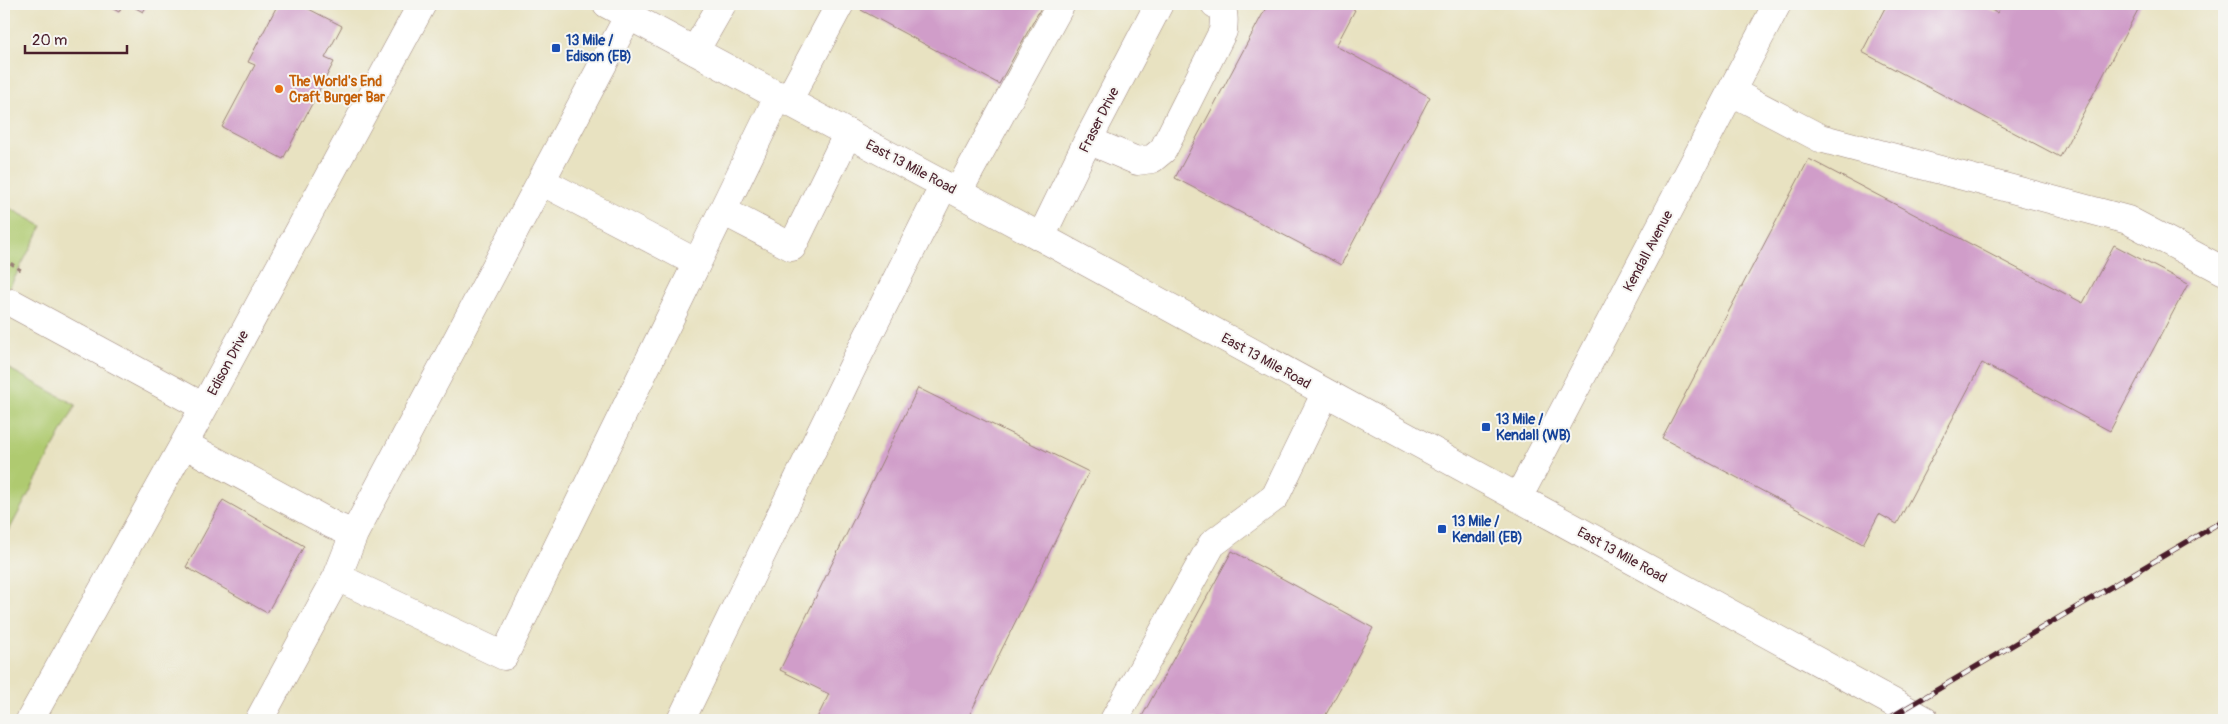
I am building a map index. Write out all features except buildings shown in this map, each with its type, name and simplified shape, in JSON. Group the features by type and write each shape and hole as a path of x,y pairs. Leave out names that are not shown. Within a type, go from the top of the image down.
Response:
{"street":[{"name":"Edison Drive","path":"30,720 184,444 422,4"},
{"path":"695,51 722,4"},
{"path":"337,577 504,656 723,211 783,98 840,4"},
{"path":"681,720 855,362 951,189 1061,4"},
{"name":"Fraser Drive","path":"1041,236 1088,140 1159,4"},
{"path":"1088,140 1137,161 1152,159 1163,150 1223,31 1225,17 1221,7 1215,4"},
{"name":"Kendall Avenue","path":"1518,498 1777,4"},
{"path":"259,720 337,577 354,534 541,181 618,10"},
{"name":"East 13 Mile Road","path":"618,10 1041,236 1326,394 1925,720"},
{"path":"1732,92 1820,138 2128,220 2224,270"},
{"path":"723,211 792,247 848,133"},
{"path":"541,181 697,263"},
{"path":"12,303 204,406"},
{"path":"1114,720 1212,544 1275,497 1326,394"},
{"path":"184,444 333,526 354,534"}],"green space":[{"path":"4,205 42,226 4,298"},
{"path":"4,366 76,405 4,540"}],"railway":[{"path":"1886,720 2224,520"}],"place":[{"name":"13 Mile / Edison (EB)","path":"556,48"},
{"name":"The World's End Craft Burger Bar","path":"279,89"},
{"name":"13 Mile / Kendall (WB)","path":"1486,427"},
{"name":"13 Mile / Kendall (EB)","path":"1442,529"}]}
